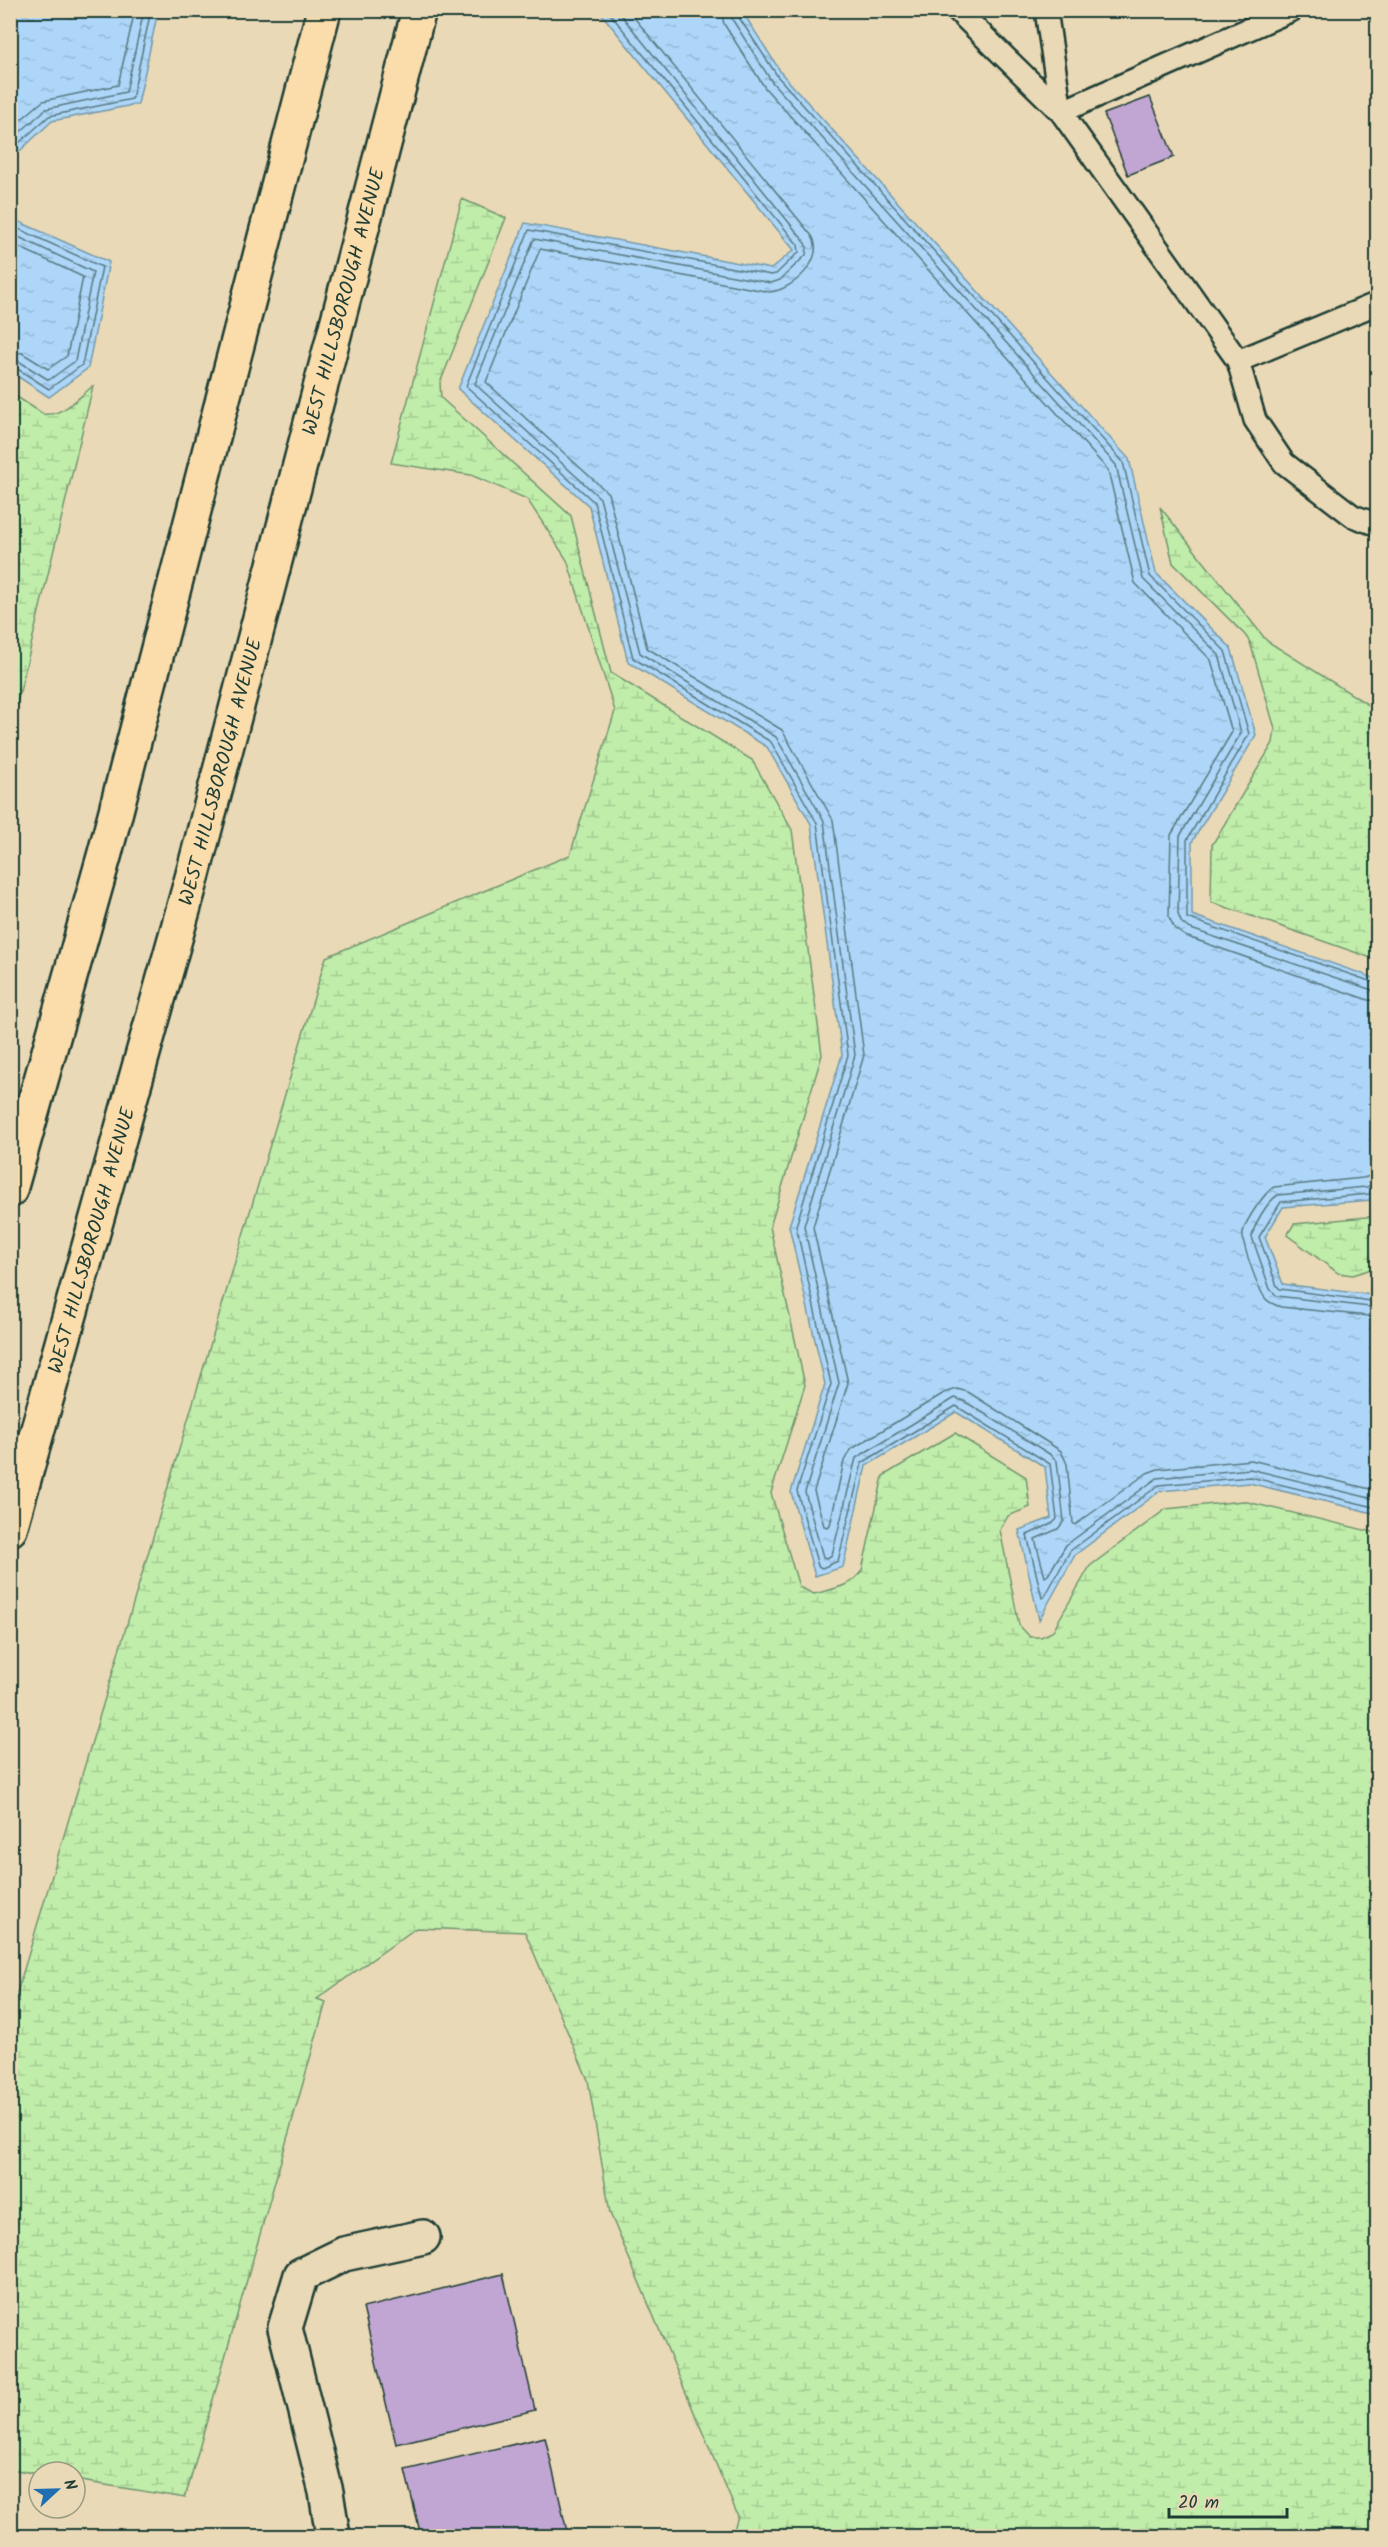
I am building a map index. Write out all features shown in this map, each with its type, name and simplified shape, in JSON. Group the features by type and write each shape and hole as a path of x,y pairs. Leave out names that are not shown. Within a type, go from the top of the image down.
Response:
{"main road":[{"path":"10,1190 105,853 324,10"},
{"name":"WEST HILLSBOROUGH AVENUE","path":"10,1530 192,878 419,10"}],"street":[{"path":"333,2536 326,2492 285,2328 301,2275 344,2254 423,2237"}],"lane":[{"path":"957,10 1061,112 1238,361 1255,420 1284,463 1353,516 1377,525"},
{"path":"1046,10 1061,112"},
{"path":"1061,112 1292,10"},
{"path":"1238,361 1377,303"}],"green space":[{"path":"462,199 506,218 440,383 441,398 571,516 611,673 752,760 792,830 822,1055 770,1227 805,1385 771,1493 799,1587 814,1594 847,1584 858,1576 862,1570 883,1476 955,1433 1026,1477 1030,1507 1008,1516 1000,1530 1019,1625 1030,1637 1041,1637 1052,1632 1090,1566 1166,1509 1243,1501 1377,1533 1377,2536 732,2536 738,2516 610,2213 588,2080 525,1932 416,1928 317,1999 326,2002 185,2498 87,2482 87,2460 27,2460 27,2472 11,2469 11,2013 326,957 570,855 615,711 567,560 527,499 471,475 391,463"},
{"path":"93,386 11,729 11,393 43,414 50,414 70,405"},
{"path":"1160,507 1267,641 1370,706 1377,705 1377,960 1211,902 1212,845 1273,743 1275,729 1250,642 1173,563"},
{"path":"1377,1216 1377,1267 1353,1275 1338,1273 1287,1235 1294,1224"}],"water":[{"path":"11,10 158,11 138,104 52,121 11,159"},
{"path":"599,11 742,11 782,74 1129,459 1156,573 1231,648 1256,735 1192,842 1192,915 1377,979 1377,1195 1372,1200 1283,1207 1265,1237 1283,1284 1372,1295 1377,1293 1377,1514 1249,1483 1160,1491 1075,1555 1039,1620 1019,1530 1051,1518 1045,1467 956,1412 866,1466 843,1567 815,1576 791,1492 825,1384 789,1226 842,1055 811,824 767,747 628,662 589,506 458,389 525,223 771,269 794,250"},
{"path":"11,211 13,219 109,262 88,368 49,397 11,372"}],"building":[{"path":"1150,97 1174,157 1128,175 1104,114"},
{"path":"503,2274 535,2410 396,2444 363,2308"},
{"path":"545,2437 568,2536 421,2536 405,2470"},
{"path":"10,2532 32,2536 10,2536"}]}
